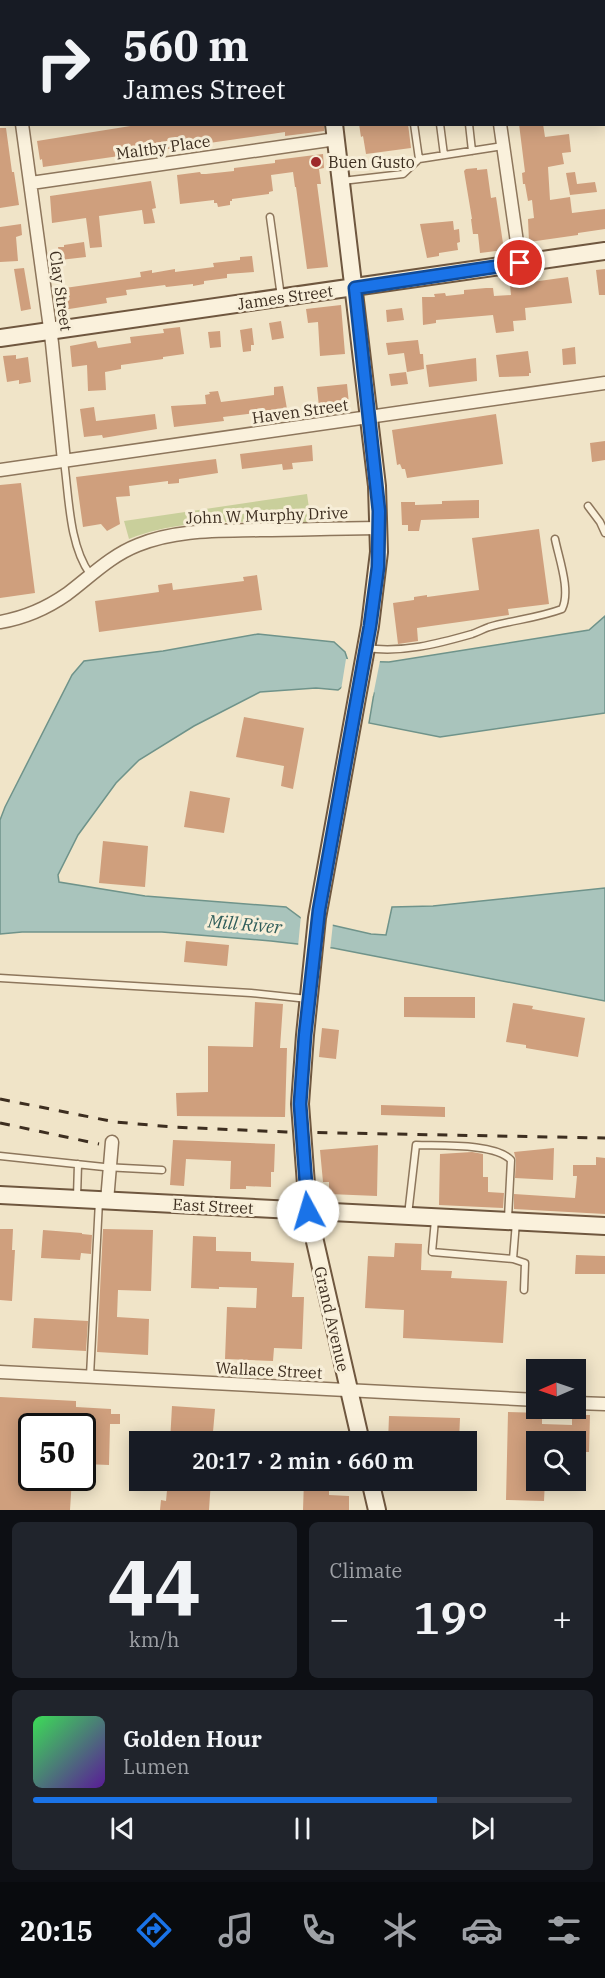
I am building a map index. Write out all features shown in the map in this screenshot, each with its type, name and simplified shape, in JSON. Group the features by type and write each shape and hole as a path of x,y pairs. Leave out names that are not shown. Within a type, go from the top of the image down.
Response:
{"main road":[{"name":"Grand Avenue","path":"335,132 370,417 380,528 377,576 365,654 317,918 300,1104 308,1211 358,1431"},
{"name":"James Street","path":"0,338 605,251"},
{"name":"East Street","path":"0,1195 605,1226"},
{"path":"373,1491 377,1510"}],"street":[{"name":"Clay Street","path":"22,126 64,461"},
{"path":"500,126 520,263"},
{"name":"Maltby Place","path":"31,183 335,132"},
{"name":"Haven Street","path":"0,470 605,383"},
{"name":"John W Murphy Drive","path":"0,622 18,618 50,605 122,551 175,534 380,528"},
{"path":"103,1201 110,1168 112,1142"},
{"name":"Wallace Street","path":"0,1372 526,1399"},
{"path":"586,1403 605,1404"}],"lane":[{"path":"414,126 419,159"},
{"path":"440,126 444,155"},
{"path":"469,126 472,151"},
{"path":"341,181 403,174 419,159 503,146"},
{"path":"270,217 282,298"},
{"path":"64,461 75,543 82,562 90,574"},
{"path":"588,506 605,533"},
{"path":"365,654 428,646 489,627 562,609 566,592 555,539"},
{"path":"0,978 251,993 308,999"},
{"path":"408,1216 416,1145 489,1149 506,1155 511,1160 513,1259"},
{"path":"0,1155 110,1168 162,1170"},
{"path":"77,1199 78,1164"},
{"path":"90,1377 103,1201"},
{"path":"435,1217 432,1252 513,1259 525,1263 524,1290"}],"green space":[{"path":"307,494 311,522 196,524 173,527 129,539 124,521"}],"water":[{"name":"Mill River","path":"605,616 605,713 440,737 369,723 374,693 342,687 338,690 316,688 260,692 194,726 139,760 116,783 78,835 58,875 59,882 145,896 286,907 301,918 371,934 386,935 392,907 433,906 605,888 605,1001 333,948 271,941 162,932 0,934 0,820 72,675 84,661 163,651 258,634 334,642 345,652 348,661 389,662 589,630"}],"pier":[{"path":"346,659 380,661 373,696 341,690"},
{"path":"301,915 333,923 330,951 298,947"}],"building":[{"path":"131,126 324,126 324,131 285,136 285,132 43,167 37,141"},
{"path":"359,126 408,126 411,148 366,154 363,136 361,137"},
{"path":"519,126 543,126 545,137 569,134 571,152 562,153 564,164 548,167 550,200 570,197 572,213 605,209 605,229 529,242 528,219 534,218 532,200 528,201 525,184 523,184 522,173 525,172"},
{"path":"0,128 6,128 19,205 0,208"},
{"path":"323,154 324,168 319,169 321,184 317,184 328,267 307,269 293,172 271,175 273,191 269,194 232,199 230,205 218,207 214,200 180,204 177,175 234,171 234,168 275,163 275,160"},
{"path":"477,168 477,170 487,169 491,198 496,197 504,250 480,253 478,234 473,234 464,171"},
{"path":"575,172 577,184 595,182 597,192 570,195 566,173"},
{"path":"151,181 156,208 152,209 155,223 144,224 142,210 99,216 102,247 90,248 86,218 52,223 50,196"},
{"path":"453,221 454,230 459,229 458,250 439,253 439,256 427,258 420,224"},
{"path":"21,224 22,235 16,237 18,261 0,262 0,227"},
{"path":"84,242 86,257 60,260 58,247"},
{"path":"252,256 254,272 227,274 227,278 204,281 204,284 193,286 193,284 166,287 165,285 126,290 127,295 106,298 107,303 63,310 62,303 60,303 58,289 141,277 140,272 152,270 152,273 175,269 175,272 214,267 213,263 240,260 240,257"},
{"path":"24,268 31,309 21,311 14,269"},
{"path":"605,269 605,295 599,295 596,270"},
{"path":"568,277 572,303 525,308 526,320 513,321 514,331 496,333 493,315 436,320 436,323 423,325 422,297 435,297 434,294 445,293 446,296 464,294 464,290 486,288 493,288 494,296 511,295 510,285"},
{"path":"341,305 345,354 320,356 318,322 308,323 306,309"},
{"path":"402,308 404,320 387,322 386,310"},
{"path":"281,321 284,338 272,340 269,323"},
{"path":"180,327 184,354 121,365 121,369 105,372 106,390 88,391 87,365 72,367 70,346 96,341 98,348 131,343 130,337 164,333 163,329"},
{"path":"252,328 254,345 251,345 251,351 243,352 240,330"},
{"path":"220,331 221,347 210,348 208,332"},
{"path":"418,340 420,354 423,354 424,369 407,372 404,353 388,355 386,343"},
{"path":"575,347 576,364 563,365 562,349"},
{"path":"528,351 531,373 529,376 499,377 496,355"},
{"path":"16,355 16,359 28,357 31,382 19,384 19,380 7,382 3,356"},
{"path":"476,358 477,381 429,387 426,365"},
{"path":"406,372 408,384 391,386 389,374"},
{"path":"347,384 349,404 319,407 317,387"},
{"path":"283,386 287,409 223,417 224,421 174,427 171,406 206,404 205,395 218,391 221,402 274,395 274,387"},
{"path":"94,407 96,421 155,414 157,429 103,438 102,435 84,437 80,409"},
{"path":"496,414 503,464 407,478 405,469 402,469 400,464 397,465 392,430"},
{"path":"605,441 605,460 592,462 590,443"},
{"path":"312,445 313,461 292,463 293,469 283,470 282,464 242,469 240,454"},
{"path":"216,459 218,473 179,479 179,483 168,484 168,481 129,486 130,496 116,497 120,524 107,531 101,524 83,527 76,477"},
{"path":"21,483 35,593 0,598 0,485"},
{"path":"479,500 479,518 421,520 419,531 408,531 408,525 402,525 401,502 415,502 415,505 442,504 442,501"},
{"path":"539,529 549,604 508,609 509,615 417,628 418,641 398,644 393,603 414,600 414,597 427,595 427,597 479,590 472,538"},
{"path":"257,575 262,610 99,632 95,601 159,592 158,585 172,583 173,590 244,581 243,577"},
{"path":"244,717 304,728 293,789 281,786 284,766 236,757"},
{"path":"190,791 230,798 224,833 184,827"},
{"path":"103,841 148,846 145,887 99,883"},
{"path":"186,941 229,945 227,966 184,962"},
{"path":"404,997 475,997 475,1018 404,1017"},
{"path":"255,1002 283,1004 280,1048 287,1048 285,1117 177,1116 176,1093 208,1092 208,1046 253,1047"},
{"path":"513,1003 533,1006 532,1009 585,1018 578,1057 506,1042"},
{"path":"322,1028 339,1030 336,1059 319,1057"},
{"path":"381,1105 445,1107 445,1117 381,1115"},
{"path":"173,1140 275,1144 271,1187 246,1186 246,1189 230,1189 231,1161 186,1159 184,1186 170,1185"},
{"path":"378,1145 377,1196 329,1194 329,1182 323,1182 320,1150"},
{"path":"554,1148 553,1180 515,1178 514,1152"},
{"path":"472,1152 483,1154 483,1177 488,1177 488,1192 504,1193 503,1208 439,1205 440,1154"},
{"path":"596,1157 605,1158 605,1214 514,1209 514,1194 575,1198 577,1176 573,1176 573,1165 596,1165"},
{"path":"0,1229 13,1229 12,1250 15,1250 12,1301 0,1300"},
{"path":"103,1229 153,1230 151,1291 118,1290 117,1317 149,1319 148,1355 97,1352"},
{"path":"43,1230 92,1235 91,1254 81,1253 80,1260 41,1258"},
{"path":"193,1236 216,1237 216,1251 251,1252 251,1261 294,1263 292,1297 304,1297 302,1349 274,1348 273,1361 225,1359 227,1307 256,1308 257,1288 191,1288"},
{"path":"395,1243 422,1244 421,1270 452,1271 451,1278 507,1281 503,1343 403,1338 404,1310 365,1308 368,1256 394,1257"},
{"path":"576,1255 605,1256 605,1274 575,1274"},
{"path":"34,1318 88,1321 86,1351 32,1348"},
{"path":"0,1397 76,1401 76,1407 111,1409 111,1414 120,1414 120,1424 110,1424 109,1465 96,1464 96,1413 18,1413 18,1491 71,1491 70,1510 0,1510"},
{"path":"172,1406 215,1409 213,1431 171,1431"},
{"path":"508,1412 526,1413 526,1419 542,1419 542,1424 572,1425 572,1419 586,1419 586,1415 590,1415 589,1452 586,1452 586,1431 526,1431 526,1491 544,1491 544,1501 506,1500"},
{"path":"389,1416 460,1418 459,1431 388,1431"},
{"path":"167,1491 210,1491 209,1510 160,1510 161,1500 166,1501"},
{"path":"304,1491 329,1491 329,1495 349,1496 349,1510 303,1510"}],"railway":[{"path":"0,1099 115,1122 172,1127 286,1132 605,1138"},
{"path":"0,1123 99,1144"}],"place":[{"name":"Buen Gusto","path":"316,162"}],"route":[{"path":"308,1211 300,1104 313,950 370,626 380,540 377,486 355,288 520,263"}]}
